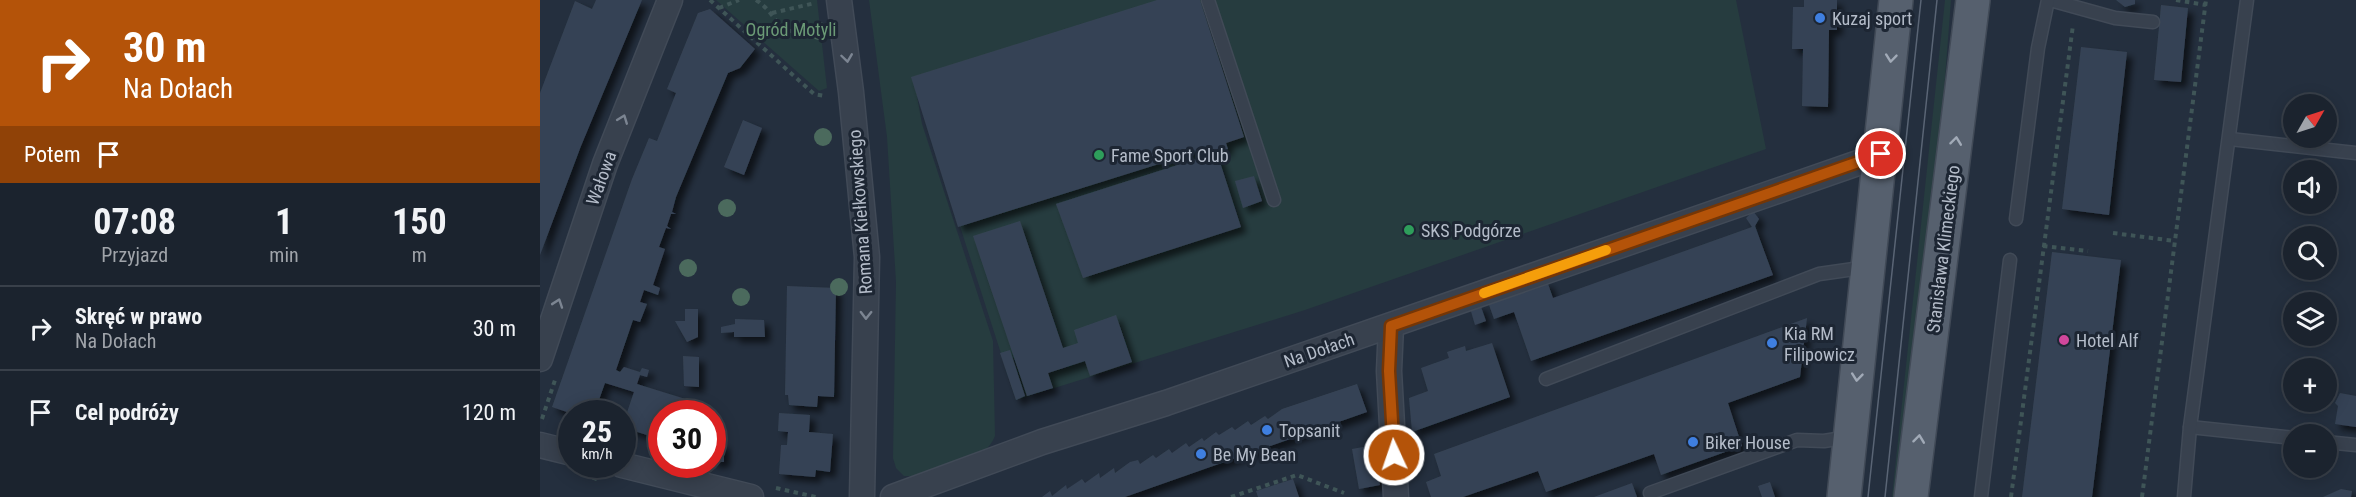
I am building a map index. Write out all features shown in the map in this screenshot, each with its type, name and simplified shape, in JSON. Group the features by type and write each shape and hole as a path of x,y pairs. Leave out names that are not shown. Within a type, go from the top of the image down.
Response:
{"main road":[{"path":"1844,497 1896,0"},
{"name":"Stanisława Klimeckiego","path":"1911,497 1973,0"}],"street":[{"name":"Wałowa","path":"540,359 605,164 670,0"},
{"name":"Romana Kiełkowskiego","path":"830,1 851,92 867,257 862,497"},
{"name":"Na Dołach","path":"893,497 1042,442 1166,403 1391,326 1881,154"},
{"path":"1391,326 1389,371 1396,497"},
{"path":"540,445 558,450"},
{"path":"636,468 751,497"}],"lane":[{"path":"1208,0 1274,200"},
{"path":"2016,219 2038,48 2049,0 2115,18 2153,22"},
{"path":"2184,497 2190,427 2247,0"},
{"path":"2230,139 2356,153"},
{"path":"1981,497 2010,260"},
{"path":"1546,379 1819,274 1869,267"},
{"path":"2190,427 2283,437"},
{"path":"1650,494 1797,440 1824,441 1850,437"},
{"path":"2337,443 2356,445"}],"path":[{"path":"710,0 814,94 832,97"},
{"path":"719,8 738,0"},
{"path":"756,0 772,13 778,25 786,31 806,34"},
{"path":"2142,497 2206,3 2176,0"},
{"path":"772,13 830,1"},
{"path":"2011,497 2075,7"},
{"path":"2113,233 2175,241"},
{"path":"2043,246 2088,251"},
{"path":"1231,497 1297,475 1344,493"}],"green space":[{"name":"Ogród Motyli","path":"716,0 817,0 827,88 819,91"},
{"path":"869,0 1736,0 1766,149 1305,310 1016,400 916,90 922,124 993,341 995,436 982,453 961,463 915,476 904,476 896,468 893,458 896,282 887,137"},
{"path":"1945,0 1951,0 1942,118 1896,497 1892,497"},
{"path":"1899,134 1861,497 1860,497"}],"building":[{"path":"596,0 642,0 581,146 540,255 540,93 575,1 592,9"},
{"path":"1157,0 1200,0 1244,137 1226,143 1228,149 1217,153 1241,227 1083,278 1056,204 1212,154 1210,148 958,227 911,77"},
{"path":"1804,0 1837,0 1837,30 1829,30 1828,107 1802,106 1803,49 1792,49 1793,7 1804,7"},
{"path":"2116,0 2135,0 2135,4 2125,7"},
{"path":"2161,5 2188,8 2181,82 2154,80"},
{"path":"710,9 755,49 740,68 728,73 676,197 672,212 676,214 671,214 667,226 671,229 666,228 659,247 665,249 653,285 660,288 658,295 644,290 640,302 647,304 640,322 633,320 616,370 620,372 624,367 640,372 642,368 649,370 647,377 640,375 637,384 689,400 648,400 648,435 636,432 636,400 631,400 634,392 605,383 599,400 558,400 558,409 552,407 632,179 649,138 657,141 676,93 667,89 698,13"},
{"path":"2081,47 2127,52 2109,215 2062,209"},
{"path":"743,120 762,128 744,175 724,167"},
{"path":"1254,176 1262,201 1243,208 1235,181"},
{"path":"1753,211 1759,219 1755,226 1773,275 1531,361 1514,312 1494,319 1488,302 1547,281 1553,298 1752,227 1746,218"},
{"path":"1020,221 1063,348 1078,343 1074,330 1116,315 1132,362 1090,376 1085,361 1048,373 1053,388 1027,396 973,236"},
{"path":"2052,252 2121,260 2092,497 2022,497"},
{"path":"787,286 836,288 834,397 818,396 817,407 789,405 788,395 785,395"},
{"path":"1480,304 1486,321 1475,325 1470,308"},
{"path":"685,309 698,309 698,337 687,342 675,321 685,321"},
{"path":"1807,318 1800,377 1728,403 1742,446 1661,475 1654,454 1546,492 1538,471 1463,497 1431,497 1426,482 1441,476 1434,454"},
{"path":"735,319 764,320 765,337 734,337 734,332 721,333 721,327 735,324"},
{"path":"1492,343 1510,397 1412,432 1409,398 1428,391 1421,368 1449,358 1447,352 1465,346 1466,351"},
{"path":"1010,350 1025,396 1016,400 1000,353"},
{"path":"683,356 699,357 699,387 684,386"},
{"path":"1357,384 1367,412 1125,497 1042,497 1050,491 1052,496 1066,485 1067,489 1082,479 1085,483 1099,473 1100,478 1114,468 1115,473 1130,462 1138,460 1140,464 1153,455 1156,458 1169,449 1172,453 1186,443 1189,447 1202,438 1204,441 1216,432 1219,435 1232,427 1235,430 1248,421 1251,425 1265,416 1268,419 1282,409"},
{"path":"2340,393 2356,396 2356,427 2335,424 2337,399"},
{"path":"779,413 810,415 809,432 833,434 830,472 816,470 815,477 779,474 781,445 787,445 788,432 778,431"},
{"path":"1374,445 1380,485 1359,489 1352,449"},
{"path":"1293,479 1299,497 1258,497 1256,491"},
{"path":"1770,482 1775,497 1762,497 1758,486"},
{"path":"1632,483 1637,497 1594,497"},
{"path":"2341,489 2352,491 2351,497 2323,497"}],"tram line":[{"path":"1868,497 1921,0"},
{"path":"1885,497 1937,0"}],"slow traffic":[{"path":"1484,293 1606,250"}],"place":[{"name":"Kuzaj sport","path":"1820,18"},
{"name":"Fame Sport Club","path":"1099,155"},
{"name":"SKS Podgórze","path":"1409,230"},
{"name":"Hotel Alf","path":"2064,340"},
{"name":"Kia RM Filipowicz","path":"1772,343"},
{"name":"Topsanit","path":"1267,430"},
{"name":"Biker House","path":"1693,442"},
{"name":"Be My Bean","path":"1201,454"}],"route":[{"path":"1394,455 1389,371 1391,326 1881,154"}]}
